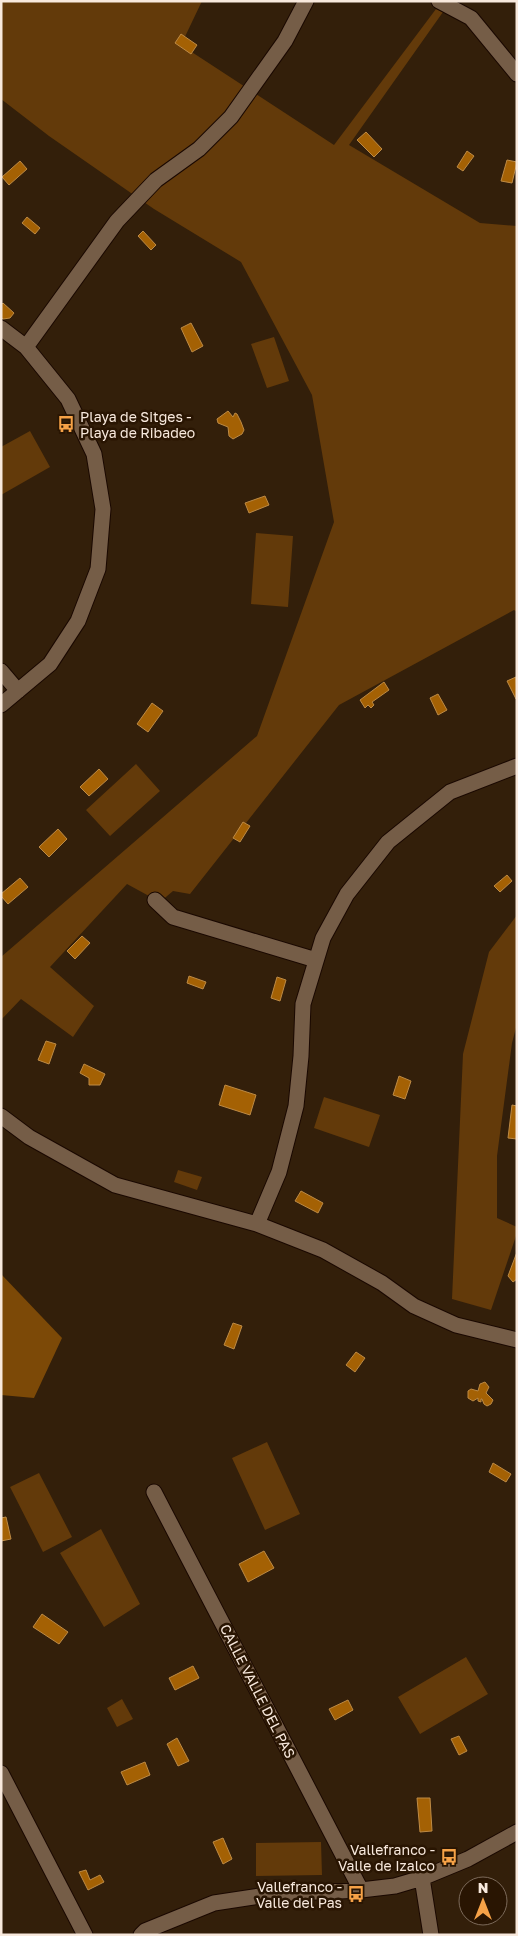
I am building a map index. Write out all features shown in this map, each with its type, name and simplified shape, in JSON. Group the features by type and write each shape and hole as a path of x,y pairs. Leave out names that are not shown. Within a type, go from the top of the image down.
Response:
{"street":[{"path":"26,347 117,221 156,180 199,149 231,117 285,41 306,1"},
{"path":"439,1 471,18 517,74"},
{"path":"1,328 26,347 68,399 94,454 103,509 98,569 78,621 50,664 1,705"},
{"path":"1,671 18,691"},
{"path":"257,1224 279,1172 296,1106 301,1056 303,1004 323,938 347,894 388,842 450,792 517,766"},
{"path":"155,900 173,917 316,960"},
{"path":"1,1116 29,1137 115,1185 257,1224 323,1250 382,1283 414,1306 456,1326 517,1340"},
{"name":"CALLE VALLE DEL PAS","path":"154,1492 361,1890"},
{"path":"1,1773 85,1935"},
{"path":"141,1935 145,1931 214,1903 273,1894 361,1890 395,1886 422,1878 468,1859 517,1832"},
{"path":"422,1878 431,1935"}],"shaded area":[{"path":"1,1 202,1 181,45 334,145 436,9 443,12 349,145 480,223 517,226 517,612 514,610 339,705 190,894 173,891 160,902 127,884 50,967 94,1006 73,1037 21,999 1,1020 1,957 257,736 334,522 312,395 241,262 154,209 49,136 1,99"},
{"path":"181,34 197,45 191,54 175,43"},
{"path":"366,132 382,149 374,157 357,140"},
{"path":"467,151 474,156 463,171 457,167"},
{"path":"507,160 517,162 512,183 501,181"},
{"path":"20,161 27,169 9,185 2,177"},
{"path":"27,217 40,228 35,234 22,223"},
{"path":"143,231 156,245 151,250 138,236"},
{"path":"3,303 14,313 10,318 3,319 1,317 1,305"},
{"path":"191,323 203,346 192,352 181,328"},
{"path":"274,337 289,381 267,388 251,344"},
{"path":"228,411 233,417 235,413 237,414 244,430 242,434 233,439 229,436 228,427 218,423 217,419"},
{"path":"30,431 50,467 1,495 1,447"},
{"path":"265,496 269,505 249,513 245,503"},
{"path":"256,533 293,536 288,607 251,604"},
{"path":"516,677 517,698 516,699 507,681"},
{"path":"384,682 389,690 372,702 374,705 371,708 368,705 365,708 360,700"},
{"path":"438,694 447,710 438,715 430,698"},
{"path":"152,703 163,711 148,732 137,724"},
{"path":"136,764 160,791 110,836 86,810"},
{"path":"99,769 108,779 89,796 80,787"},
{"path":"243,822 250,826 240,842 233,838"},
{"path":"58,829 67,839 49,857 39,847"},
{"path":"507,875 512,881 500,892 494,886"},
{"path":"20,878 28,887 8,904 1,894"},
{"path":"517,915 517,1024 512,1043 497,1156 497,1218 517,1227 517,1233 491,1310 452,1299 463,1054 489,952"},
{"path":"82,936 90,943 75,959 67,951"},
{"path":"189,976 206,982 203,989 187,983"},
{"path":"277,977 286,980 280,1001 271,998"},
{"path":"46,1041 56,1044 49,1064 38,1060"},
{"path":"84,1064 105,1074 100,1085 89,1085 89,1078 80,1073"},
{"path":"399,1076 411,1081 405,1099 393,1095"},
{"path":"225,1085 256,1095 250,1115 219,1105"},
{"path":"324,1097 380,1115 369,1147 314,1128"},
{"path":"512,1105 517,1106 517,1139 508,1138"},
{"path":"178,1170 202,1177 197,1190 174,1182"},
{"path":"301,1191 323,1203 318,1213 295,1201"},
{"path":"517,1252 517,1279 513,1282 508,1276"},
{"path":"1,1274 62,1338 34,1398 1,1395"},
{"path":"233,1323 242,1326 234,1349 224,1345"},
{"path":"356,1352 365,1358 355,1372 346,1365"},
{"path":"485,1382 489,1387 486,1393 493,1400 487,1406 482,1399 481,1402 478,1401 478,1398 473,1401 468,1398 468,1391 471,1389 478,1391 480,1384"},
{"path":"267,1442 300,1514 265,1530 232,1458"},
{"path":"493,1463 511,1474 506,1482 489,1472"},
{"path":"39,1473 72,1537 43,1552 10,1487"},
{"path":"6,1517 11,1539 1,1541 1,1518"},
{"path":"101,1529 140,1604 104,1627 60,1553"},
{"path":"264,1551 274,1568 248,1582 239,1564"},
{"path":"42,1614 68,1632 59,1644 33,1627"},
{"path":"466,1657 488,1694 420,1734 398,1697"},
{"path":"193,1666 199,1678 175,1690 169,1678"},
{"path":"122,1699 133,1719 117,1727 107,1708"},
{"path":"348,1700 353,1710 335,1720 329,1709"},
{"path":"459,1736 467,1751 459,1755 451,1739"},
{"path":"177,1738 189,1761 178,1766 167,1744"},
{"path":"145,1762 150,1775 127,1785 121,1772"},
{"path":"417,1798 430,1798 432,1831 420,1832"},
{"path":"223,1838 232,1859 223,1864 213,1842"},
{"path":"321,1842 322,1875 256,1876 256,1843"},
{"path":"86,1870 90,1880 100,1875 104,1882 88,1890 79,1872"}],"place":[{"name":"Playa de Sitges - Playa de Ribadeo","path":"66,424"},
{"name":"Vallefranco - Valle de Izalco","path":"449,1857"},
{"name":"Vallefranco - Valle del Pas","path":"356,1894"}]}
